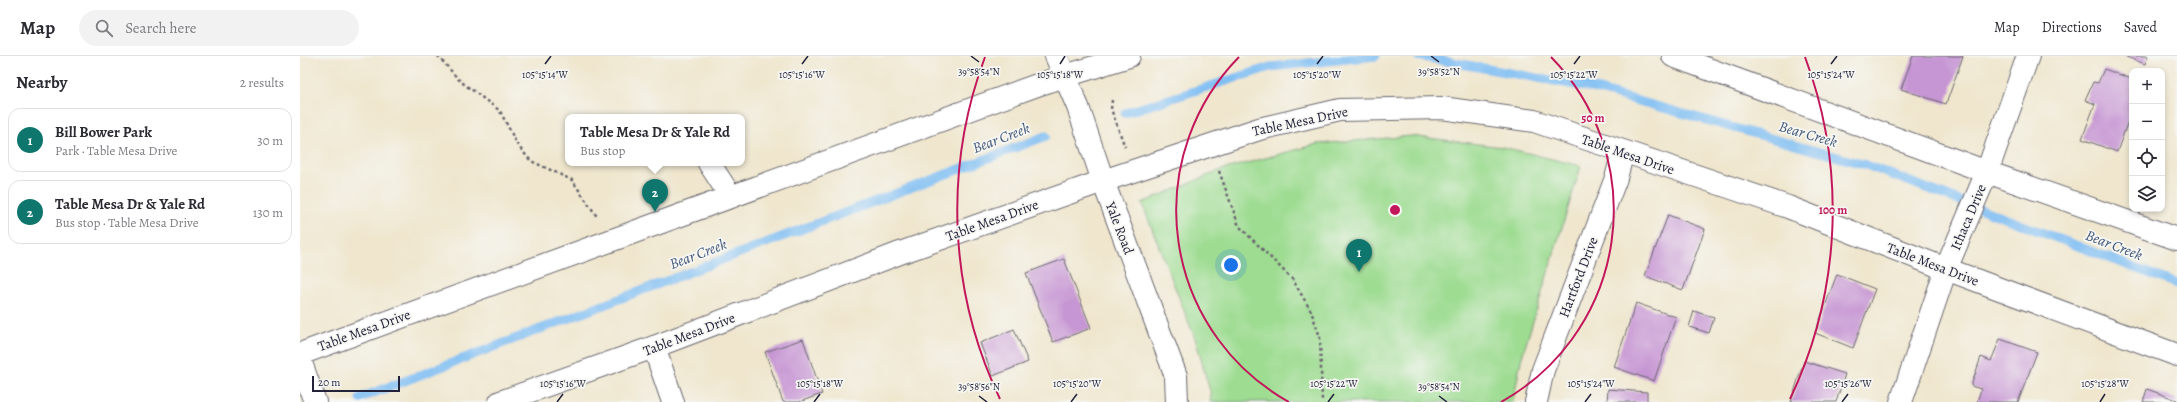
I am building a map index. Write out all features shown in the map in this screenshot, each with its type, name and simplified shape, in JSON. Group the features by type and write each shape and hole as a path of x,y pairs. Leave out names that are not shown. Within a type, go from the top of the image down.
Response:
{"street":[{"name":"Table Mesa Drive","path":"300,354 731,197 1060,66 1099,67 1129,56"},
{"path":"1673,56 1987,172 2177,239"},
{"name":"Ithaca Drive","path":"1901,402 1946,269 1987,172 2028,56"},
{"name":"Yale Road","path":"1060,66 1078,107 1103,181 1176,376 1177,402"},
{"name":"Table Mesa Drive","path":"500,402 654,347 900,253 1103,181 1259,129 1340,110 1442,108 1534,121 1788,207 1946,269 2177,355"},
{"name":"Hartford Drive","path":"1536,402 1543,370 1616,178 1623,152"},
{"path":"711,166 731,197"},
{"path":"654,347 673,402"},
{"path":"300,360 315,402"}],"path":[{"path":"438,56 460,81 500,111 518,146 531,161 572,180 614,239"},
{"path":"1112,100 1111,109 1125,147 1131,152"},
{"path":"1219,171 1239,226 1293,280 1311,311 1320,337 1322,402"}],"green space":[{"path":"1411,136 1503,147 1581,166 1521,360 1513,402 1210,402 1211,395 1196,341 1142,203 1221,170 1317,144"}],"building":[{"path":"1913,56 1963,56 1946,104 1901,89"},
{"path":"2124,56 2148,56 2145,64"},
{"path":"2104,69 2129,78 2129,118 2117,152 2082,139 2095,104 2085,100 2093,82 2098,83"},
{"path":"1668,215 1705,229 1683,290 1645,276"},
{"path":"1064,259 1091,328 1053,342 1026,273"},
{"path":"1837,274 1875,289 1853,348 1815,333"},
{"path":"1636,303 1676,317 1654,381 1614,367"},
{"path":"1694,311 1714,318 1709,333 1689,327"},
{"path":"1014,329 1028,362 993,376 980,343"},
{"path":"803,339 822,394 799,402 783,402 765,352"},
{"path":"2000,339 2037,352 2018,402 1977,402 1981,389 1971,386 1981,357 1991,361"},
{"path":"1804,361 1845,374 1836,402 1791,402"},
{"path":"1608,389 1647,392 1647,402 1607,402"},
{"path":"2147,389 2177,400 2177,402 2143,402"}],"waterway":[{"name":"Bear Creek","path":"1125,113 1270,67 1376,56"},
{"name":"Bear Creek","path":"1418,56 1592,88 1866,165 2177,284"},
{"name":"Bear Creek","path":"360,398 1046,136"}],"place":[{"name":"Table Mesa Dr & Yale Rd","path":"655,212"},
{"name":"Bill Bower Park","path":"1359,272"}]}
